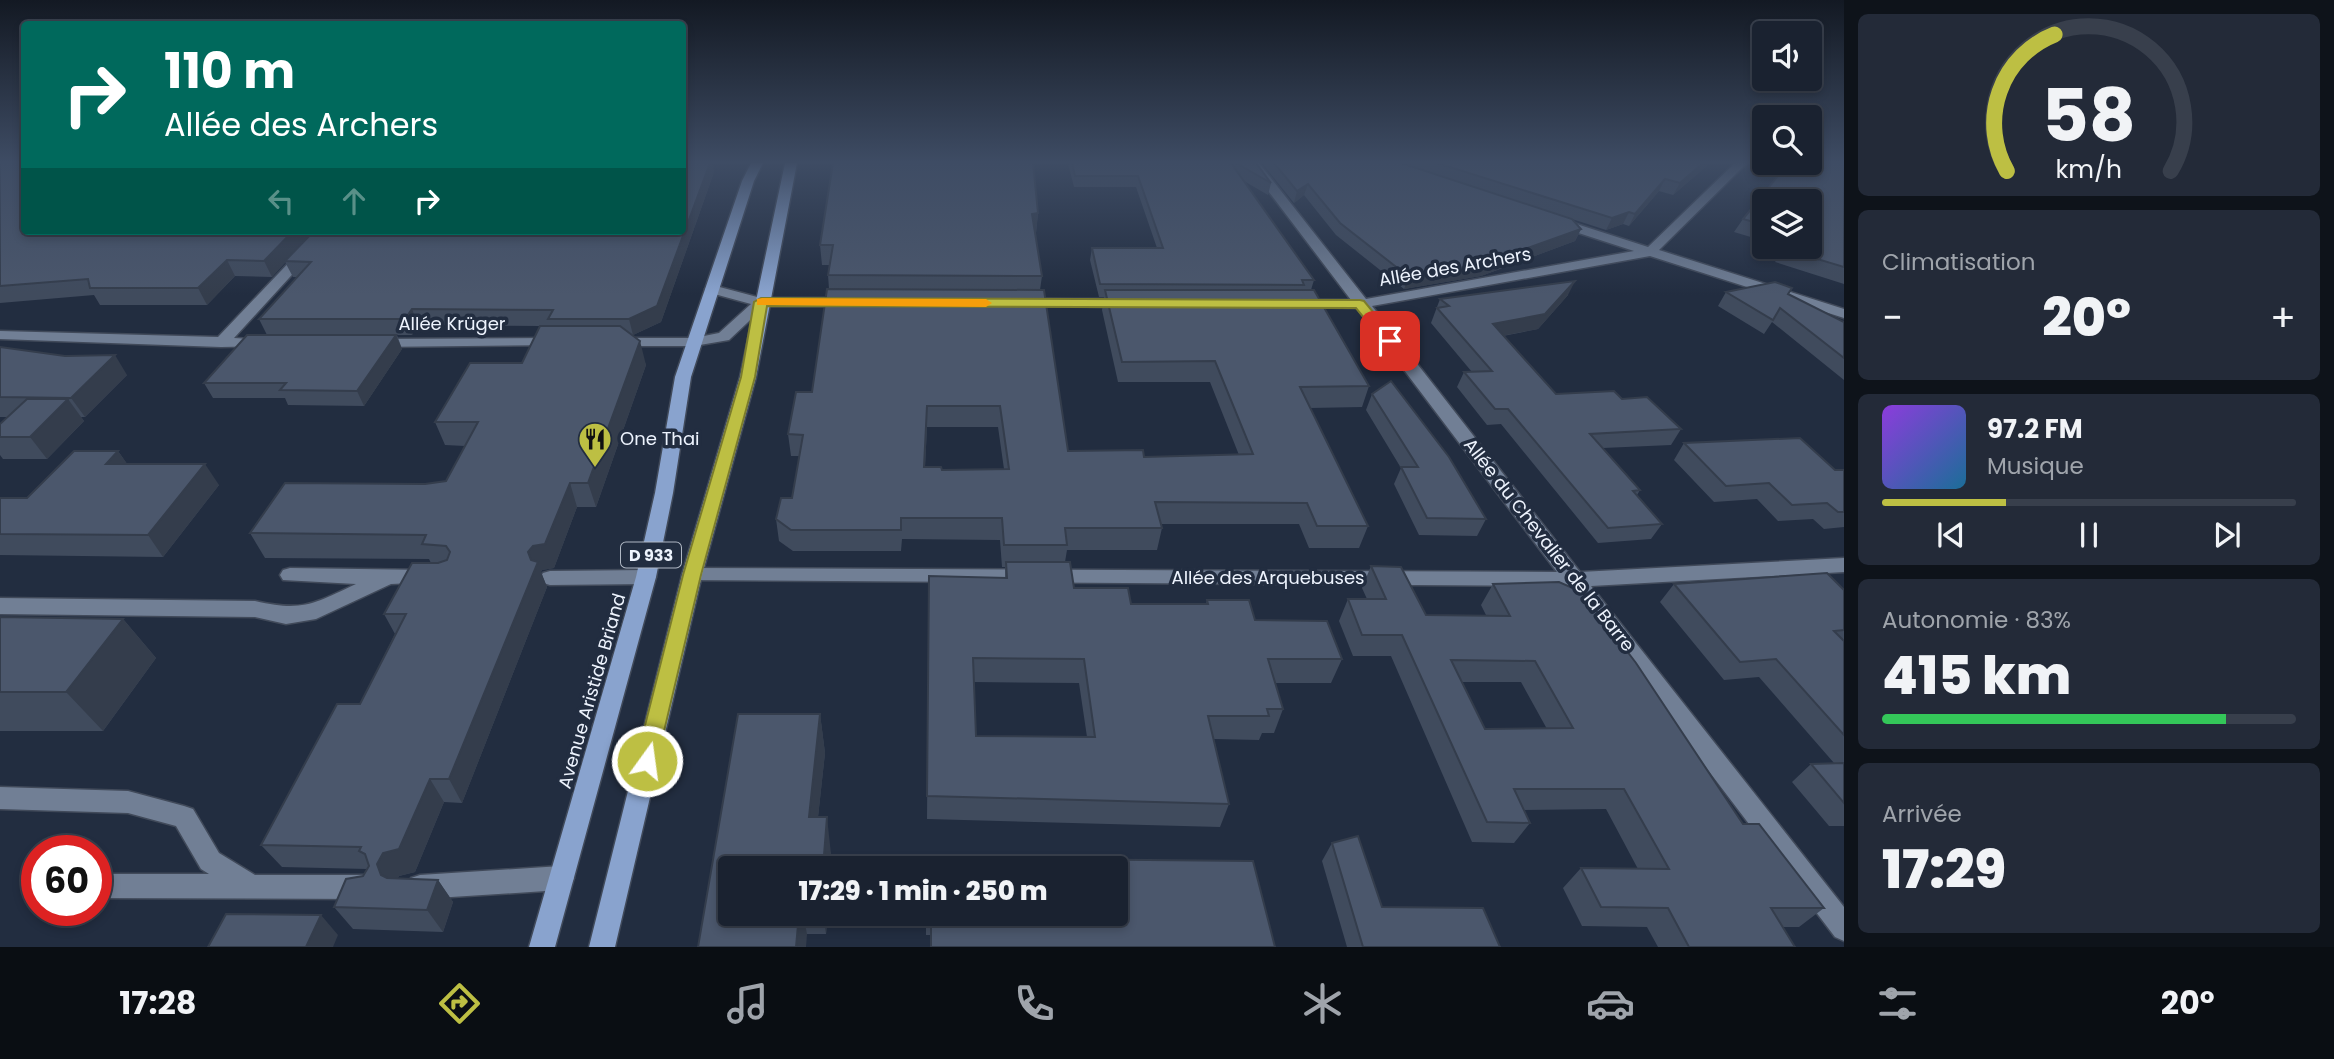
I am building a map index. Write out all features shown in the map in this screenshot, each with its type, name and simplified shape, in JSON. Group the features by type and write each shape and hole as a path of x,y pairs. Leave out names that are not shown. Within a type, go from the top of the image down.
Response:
{"main road":[{"name":"Avenue Aristide Briand","path":"542,947 646,577 664,493 683,377 739,207"},
{"name":"D 933","path":"602,947 692,575 748,377 781,207"}],"street":[{"name":"Allée du Chevalier de la Barre","path":"1286,207 1577,579 1844,928"},
{"path":"1650,252 1696,207"},
{"path":"1546,218 1844,314"},
{"path":"221,343 322,235"},
{"name":"Allée des Archers","path":"1290,304 1360,304 1650,252"},
{"path":"712,289 761,302 858,302"},
{"path":"601,342 694,342 724,337 761,302"},
{"path":"1012,303 1137,303"},
{"path":"0,335 284,343"},
{"name":"Allée Krüger","path":"367,343 574,342"},
{"name":"Allée des Arquebuses","path":"692,575 1577,579 1844,565"},
{"path":"290,575 449,578"},
{"path":"0,606 255,610 286,616 316,611 389,577"},
{"path":"550,578 646,577"},
{"path":"0,798 128,802 184,817 210,861 252,887"},
{"path":"409,887 561,878"},
{"path":"112,886 371,887"}],"building":[{"path":"0,207 21,207 21,235 289,235 264,261 227,260 198,288 90,288 88,279 0,286"},
{"path":"686,207 694,207 686,228"},
{"path":"826,207 1037,207 1038,213 1032,214 1042,276 828,275 833,245 820,245"},
{"path":"1149,207 1262,207 1314,280 1302,280 1304,285 1100,284 1092,248 1163,248"},
{"path":"1327,207 1536,207 1572,219 1581,229 1486,263 1409,277 1340,223"},
{"path":"1578,207 1641,207 1635,214 1629,212 1612,218"},
{"path":"1822,207 1844,207 1844,267 1817,259 1822,259"},
{"path":"1752,208 1752,222 1743,219"},
{"path":"310,235 683,235 657,306 629,319 548,319 553,310 412,309 405,319 259,319 311,262 285,261"},
{"path":"1575,281 1545,314 1493,324 1556,394 1614,391 1622,399 1647,397 1681,429 1590,434 1640,490 1633,491 1662,524 1608,528 1508,409 1495,409 1464,372 1492,371 1437,308 1449,306 1440,299"},
{"path":"1775,282 1792,288 1788,294 1844,322 1844,358 1780,308 1773,320 1726,292"},
{"path":"827,289 1044,290 1068,451 1143,450 1144,457 1253,454 1215,361 1122,362 1105,290 1314,290 1369,386 1300,387 1368,526 1317,526 1307,503 1155,502 1162,528 1065,528 1067,545 1004,545 1002,518 901,518 901,530 791,530 776,519 781,498 792,498 803,435 788,434 796,392 812,392","holes":["927,406 1000,406 1009,469 942,470 941,467 924,467"]},
{"path":"540,326 620,326 640,341 588,483 570,483 545,544 533,546 528,552 531,560 538,562 449,779 430,779 399,849 383,853 377,864 381,875 387,878 438,880 427,910 334,907 346,879 363,876 369,866 365,854 359,851 361,847 261,845 337,704 360,704 406,614 384,614 412,563 438,563 447,560 450,552 446,546 422,544 426,535 250,533 285,483 425,484 446,481 478,422 435,422 470,363 522,363"},
{"path":"247,335 396,335 357,391 280,390 286,383 204,383"},
{"path":"0,347 65,356 115,355 71,398 0,397"},
{"path":"1391,381 1449,457 1486,519 1427,518 1401,467 1418,467 1372,394"},
{"path":"27,399 68,399 30,437 0,437 0,424"},
{"path":"1800,438 1835,470 1844,470 1844,512 1838,512 1827,503 1792,505 1769,483 1726,486 1684,443"},
{"path":"74,451 118,451 106,464 205,464 148,535 0,534 0,498 27,498"},
{"path":"1006,562 1070,562 1074,588 1128,588 1131,604 1208,604 1207,600 1249,600 1255,620 1327,621 1342,659 1268,659 1283,709 1267,709 1269,716 1208,716 1229,804 927,796 929,576 1007,578","holes":["973,658 1084,659 1095,737 976,736"]},
{"path":"1371,566 1401,567 1426,615 1510,616 1493,584 1559,582 1582,592 1636,663 1743,824 1759,824 1824,908 1771,908 1795,947 1689,947 1668,908 1601,907 1581,868 1669,869 1624,789 1514,789 1530,823 1487,822 1402,635 1362,635 1348,599 1386,599","holes":["1451,660 1535,661 1573,728 1485,729"]},
{"path":"1827,573 1844,590 1844,630 1834,631 1844,641 1844,735 1776,659 1740,662 1674,584"},
{"path":"0,617 123,619 66,692 0,692"},
{"path":"738,714 820,714 809,817 827,817 824,856 718,856 718,926 798,926 796,947 698,947"},
{"path":"1844,763 1844,803 1811,764"},
{"path":"1358,836 1382,907 1483,908 1500,947 1363,947 1332,843"},
{"path":"1128,860 1253,861 1275,947 931,947 931,926 1128,926"},
{"path":"226,914 321,915 306,947 208,947"}],"slow traffic":[{"path":"762,302 986,303"}],"place":[{"name":"One Thai","path":"595,469"}],"route":[{"path":"647,761 692,575 748,377 761,302 1360,304 1390,341"}]}
